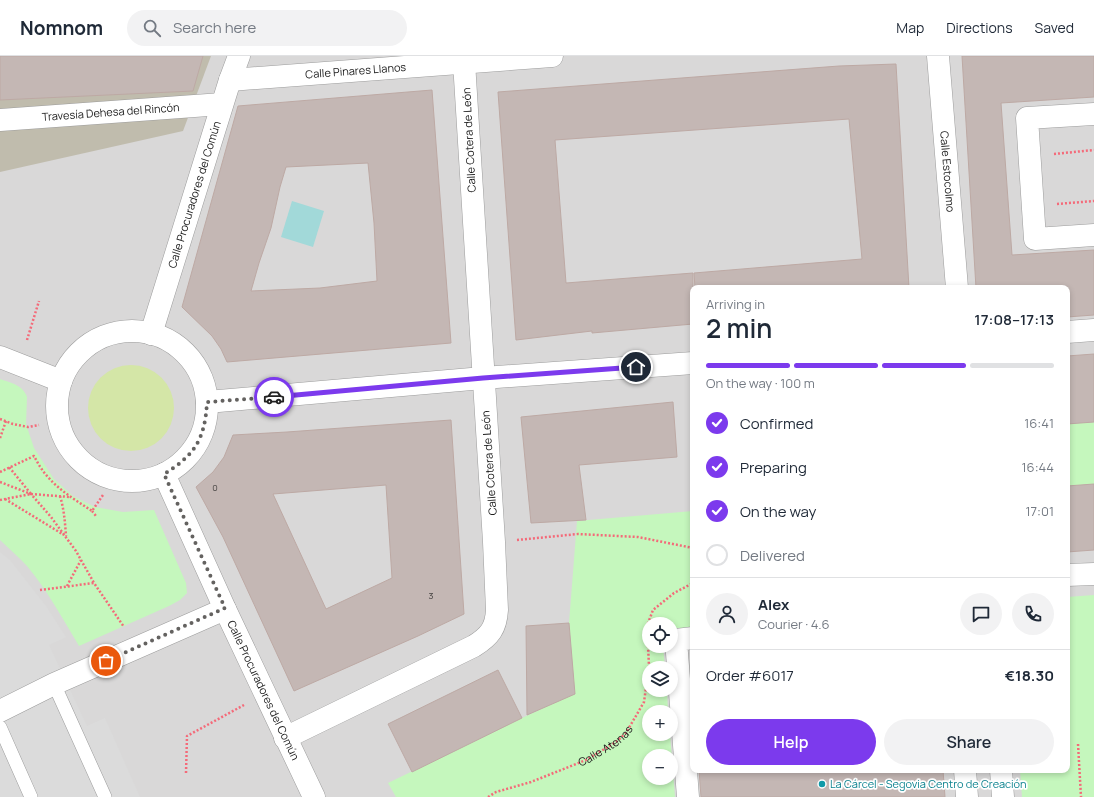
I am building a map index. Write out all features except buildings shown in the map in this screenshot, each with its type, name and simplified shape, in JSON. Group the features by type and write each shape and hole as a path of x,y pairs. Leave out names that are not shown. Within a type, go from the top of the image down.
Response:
{"street":[{"name":"Calle Procuradores del Común","path":"151,334 222,104 239,56"},
{"name":"Calle Pinares Llanos","path":"230,80 552,56"},
{"name":"Calle Estocolmo","path":"938,56 957,285"},
{"name":"Calle Cotera de León","path":"285,738 474,646 483,640 492,630 496,621 497,610 494,542 464,62"},
{"name":"Travesía Dehesa del Rincón","path":"0,120 222,104"},
{"path":"1094,114 1027,118 1035,239 1094,235"},
{"path":"1070,332 1094,330"},
{"path":"135,331 151,334 169,341 184,352 196,366 204,384 207,402 206,420 201,437 192,452 179,465 164,474 146,480 126,481 107,477 90,468 75,455 65,438 58,420 58,400 62,381 68,367 78,354 90,344 119,332 135,331"},
{"path":"0,357 62,381"},
{"path":"207,402 483,378 690,363"},
{"name":"Calle Procuradores del Común","path":"164,474 285,738 314,797"},
{"path":"1070,575 1094,574"},
{"path":"0,711 54,684 225,608"},
{"path":"688,797 676,640 690,638"},
{"path":"965,773 967,797"},
{"path":"1001,773 1003,797"}],"lane":[{"path":"54,684 105,797"},
{"path":"0,727 31,797"}],"path":[{"path":"1029,157 1094,150"},
{"path":"1033,206 1094,201"},
{"path":"27,340 39,301"},
{"path":"0,419 13,424 28,427 39,425"},
{"path":"0,438 6,421"},
{"path":"0,472 34,456 47,476 70,497 92,511 96,516"},
{"path":"9,468 66,537 76,551 94,583 127,632"},
{"path":"0,482 31,494"},
{"path":"0,500 31,494 70,497"},
{"path":"92,511 103,495"},
{"path":"60,496 63,506 66,537"},
{"path":"5,499 66,537"},
{"path":"494,542 578,534 638,537 690,547"},
{"path":"66,587 81,560"},
{"path":"40,590 94,583"},
{"name":"Calle Atenas","path":"488,797 496,792 531,782 586,760 616,742 626,733 644,702 649,666 647,626 653,610 674,593 690,585"},
{"path":"186,772 187,736 265,694"},
{"path":"1078,744 1081,797"}],"shaded area":[{"path":"0,56 1094,56 1094,797 0,797"},
{"path":"0,56 211,56 183,131 0,172"},
{"path":"0,552 10,560 46,606 66,637 49,645 87,726 105,718 140,797 0,797"}],"green space":[{"path":"131,365 148,368 162,377 171,391 174,408 171,425 162,439 148,448 131,451 114,448 100,439 91,425 88,408 91,391 100,377 114,368"},
{"path":"0,379 20,387 25,393 27,397 26,424 34,448 54,479 73,496 95,507 123,512 154,510 186,583 187,593 180,600 79,646 34,575 0,540"},
{"path":"1094,422 1094,484 1070,486 1070,424"},
{"path":"690,511 690,627 678,628 678,617 642,617 642,653 664,653 664,661 642,661 642,697 667,697 668,705 642,705 642,741 671,741 671,749 642,749 642,785 674,785 675,797 396,797 388,783 575,693 569,623 577,521"},
{"path":"1094,595 1094,797 1022,797 1020,773 1070,773 1070,597"}],"water":[{"path":"292,201 324,211 313,247 281,237"}],"way so far":[{"path":"106,661 225,608 164,474 186,459 201,437 206,420 207,402 274,397"}],"place":[{"name":"La Cárcel - Segovia Centro de Creación","path":"822,784"}],"route":[{"path":"274,397 483,378 636,367"}]}
